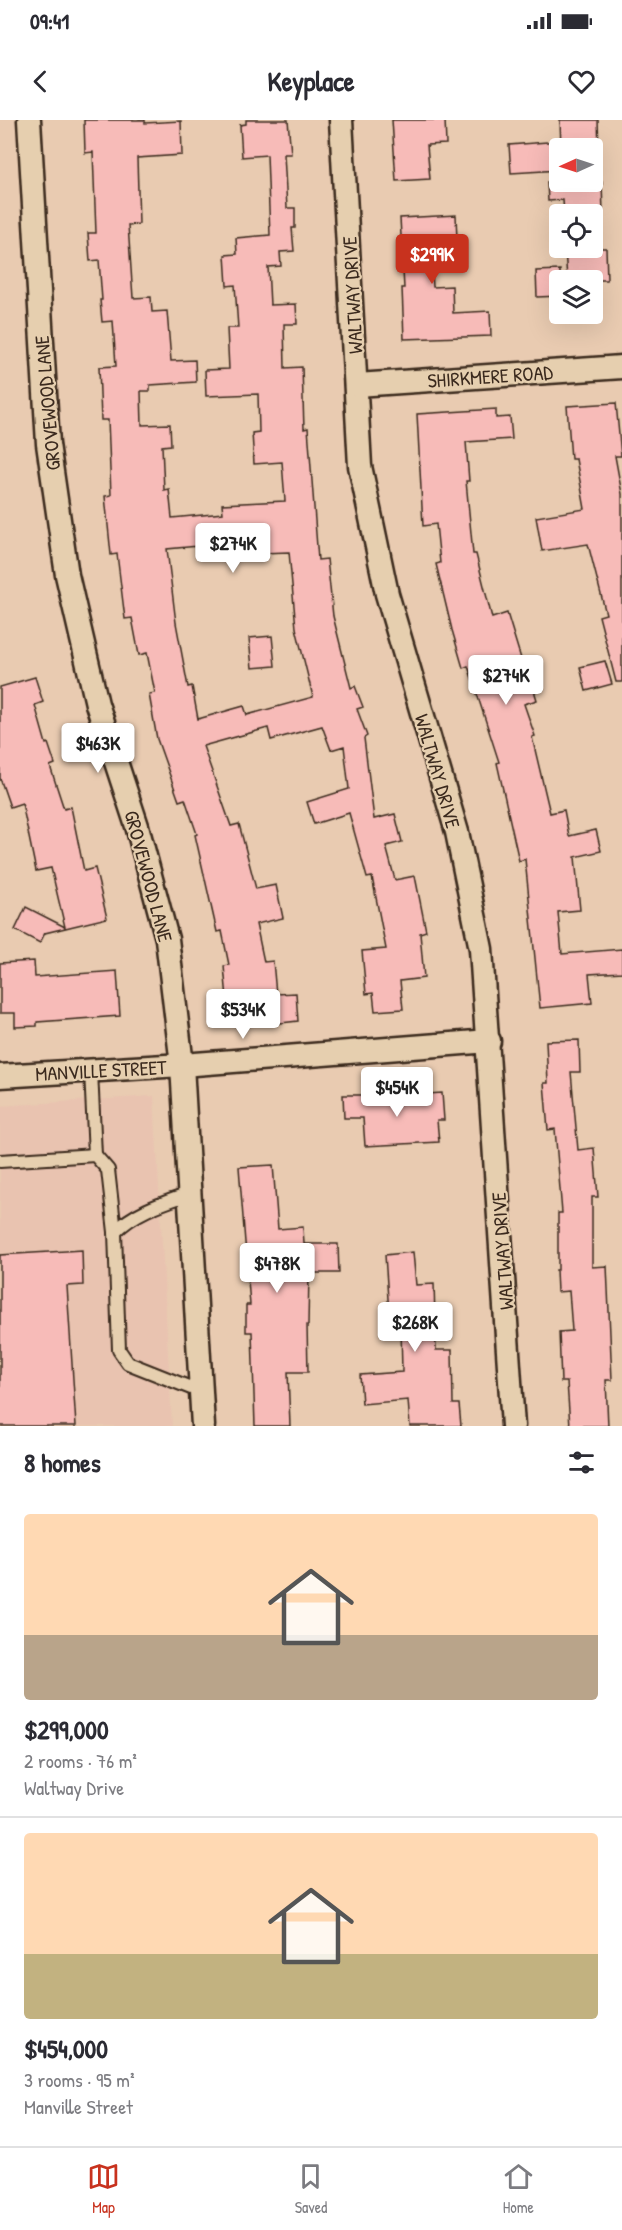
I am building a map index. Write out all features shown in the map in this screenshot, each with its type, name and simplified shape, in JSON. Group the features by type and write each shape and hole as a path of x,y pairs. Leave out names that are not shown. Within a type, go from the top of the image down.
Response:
{"street":[{"name":"GROVEWOOD LANE","path":"29,120 48,444 67,575 97,704 137,826 167,939 182,1065 202,1426"},
{"name":"WALTWAY DRIVE","path":"341,120 360,466 387,594 457,832 481,949 489,1041 513,1426"},
{"name":"SHIRKMERE ROAD","path":"357,385 622,367"},
{"name":"MANVILLE STREET","path":"0,1076 182,1065 489,1041"}],"lane":[{"path":"91,1071 95,1155 108,1170 115,1232 119,1350 128,1363 201,1392"},
{"path":"0,1161 95,1155"},
{"path":"115,1232 123,1223 158,1205 189,1194"}],"shaded area":[{"path":"154,1096 172,1426 0,1426 0,1106"}],"building":[{"path":"84,120 145,120 145,123 181,121 182,155 137,158 139,224 128,225 133,298 151,297 152,312 167,311 171,361 195,360 196,382 150,385 150,391 141,391 142,425 170,424 171,445 162,446 164,490 169,489 172,518 223,513 222,504 285,501 282,462 254,464 252,433 259,432 258,394 206,396 205,370 229,369 227,328 238,328 235,285 227,286 225,255 237,254 236,238 270,235 267,155 242,157 240,125 246,124 246,120 288,120 291,154 284,154 287,208 295,208 295,228 292,228 294,251 280,252 281,266 268,267 270,305 296,304 297,324 284,324 285,368 302,367 304,429 308,428 318,560 327,559 333,616 351,688 355,686 363,707 357,709 367,736 364,738 374,819 395,814 402,842 386,846 395,880 415,876 426,931 420,933 424,978 400,981 403,1009 375,1011 373,993 366,994 362,951 386,949 372,877 367,878 349,813 314,824 307,802 349,789 344,746 331,750 322,726 271,740 268,728 203,746 231,826 239,824 256,889 276,885 283,918 256,924 264,962 273,961 276,994 296,993 298,1021 272,1024 271,1016 229,1020 224,966 229,965 222,931 217,932 195,835 197,834 185,799 179,801 157,739 149,694 155,693 147,653 139,655 132,618 125,619 117,554 111,555 105,496 111,495 108,420 101,420 99,367 116,366 113,321 102,322 99,260 90,261 88,233 96,233 93,152 85,153","holes":["230,543 230,554 289,552 296,628 313,697 247,715 244,706 198,719 192,686 188,687 176,623 167,549"]},
{"path":"392,120 445,120 446,144 427,145 430,179 396,181"},
{"path":"560,120 598,120 599,138 561,138"},
{"path":"549,142 549,171 511,173 509,145"},
{"path":"547,182 549,182 549,192 602,192 603,204 563,204 563,200 548,201"},
{"path":"456,215 457,240 430,242 433,287 452,286 453,313 490,311 491,336 404,339 400,218"},
{"path":"603,248 606,248 607,280 603,280 603,270 566,270 566,258 603,258"},
{"path":"549,270 549,296 537,297 536,271"},
{"path":"616,403 621,456 615,456 622,494 622,682 616,682 599,616 606,614 588,544 542,551 536,517 585,509 576,459 571,459 567,406"},
{"path":"496,409 496,418 510,417 512,439 466,442 469,481 466,481 473,554 476,554 492,618 507,613 526,675 529,674 537,700 524,704 535,736 532,737 550,813 564,810 569,836 596,830 601,851 575,857 580,910 558,912 562,954 622,949 622,972 589,974 592,1003 540,1008 525,859 519,861 497,763 499,762 468,666 463,668 452,630 436,564 440,563 436,524 423,526 417,414"},
{"path":"272,636 275,666 252,668 249,638"},
{"path":"605,661 612,684 586,691 580,667"},
{"path":"35,677 43,702 35,705 46,744 48,743 55,764 50,766 64,809 71,807 84,871 95,868 107,918 45,933 40,943 15,930 26,907 65,927 51,868 36,871 22,803 10,807 0,778 0,687"},
{"path":"34,961 35,977 117,971 120,1016 37,1022 37,1026 15,1027 15,1013 0,1013 0,963"},
{"path":"579,1040 580,1072 571,1072 578,1150 594,1148 598,1197 592,1197 592,1267 607,1266 612,1380 606,1380 608,1426 570,1426 567,1382 561,1382 559,1332 572,1331 569,1291 557,1292 558,1213 562,1213 555,1129 548,1130 544,1083 548,1083 546,1041"},
{"path":"442,1093 444,1120 437,1120 439,1142 365,1146 363,1118 344,1118 343,1095 366,1095 366,1098"},
{"path":"273,1165 278,1229 303,1227 304,1244 338,1244 339,1273 309,1273 308,1372 288,1372 290,1426 255,1426 252,1332 246,1332 246,1305 250,1305 239,1167"},
{"path":"82,1250 83,1285 67,1286 76,1426 0,1426 0,1255"},
{"path":"413,1252 416,1285 434,1284 436,1350 452,1350 453,1404 459,1404 461,1426 410,1426 408,1400 362,1404 360,1375 402,1372 401,1327 390,1328 385,1255"}]}
